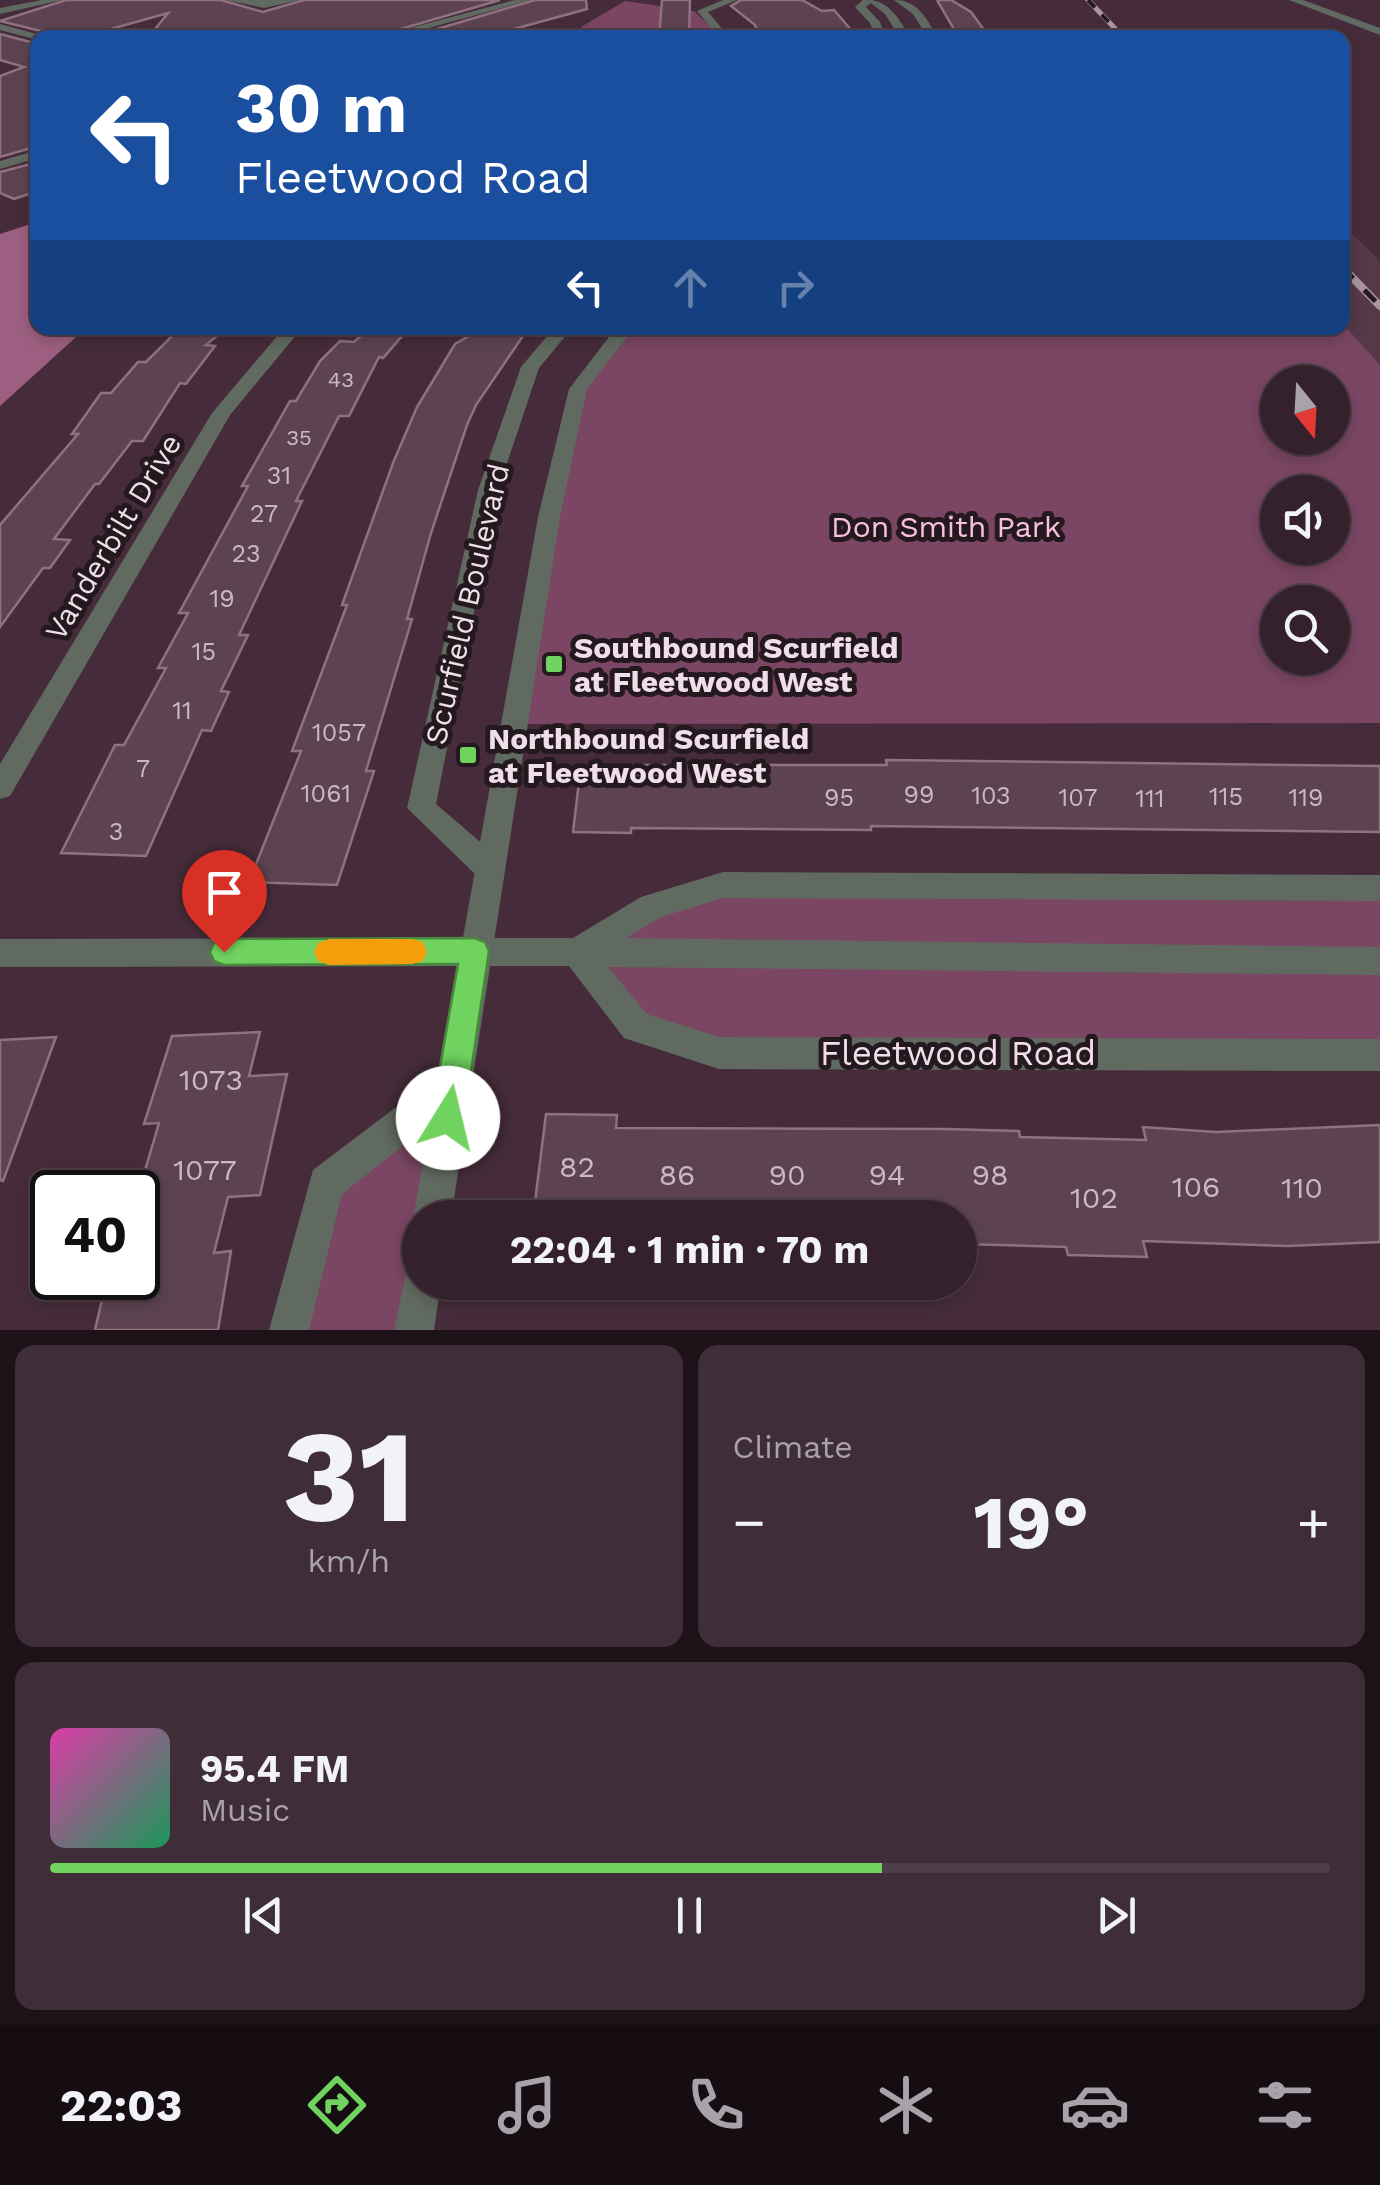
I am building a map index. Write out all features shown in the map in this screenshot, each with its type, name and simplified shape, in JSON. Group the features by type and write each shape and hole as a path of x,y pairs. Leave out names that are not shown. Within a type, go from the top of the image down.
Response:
{"street":[{"path":"0,11 57,0"},
{"path":"230,0 264,5 295,0"},
{"path":"409,30 526,0"},
{"path":"718,30 702,10 732,0"},
{"path":"878,30 860,7 870,0 889,12 901,30"},
{"path":"899,0 916,12 928,30"},
{"path":"1294,0 1380,32"},
{"path":"0,28 30,36"},
{"path":"0,166 30,157"},
{"name":"Vanderbilt Drive","path":"0,788 222,413 287,335"},
{"name":"Scurfield Boulevard","path":"488,867 421,808 488,490 530,368 558,335"},
{"name":"Scurfield Boulevard","path":"435,1200 549,518 578,389 620,335"},
{"path":"576,952 652,906 723,884 1380,888"},
{"path":"0,953 474,951 1380,961"},
{"name":"Fleetwood Road","path":"576,952 636,1028 718,1052 1380,1055"},
{"path":"289,1330 326,1183 453,1084"},
{"path":"414,1330 418,1300"}],"shaded area":[{"path":"30,224 30,335 78,335 0,406 0,234"},
{"path":"1350,232 1380,261 1380,365 1350,332"}],"green space":[{"path":"625,1 694,11 714,30 581,30"},
{"name":"Don Smith Park","path":"1350,332 1380,365 1380,723 512,724 578,389 620,335 1350,335"},
{"path":"723,885 1380,888 1380,1055 719,1053 636,1027 577,952"},
{"path":"453,1085 424,1200 402,1200 402,1300 418,1300 414,1330 289,1330 326,1183"}],"building":[{"path":"66,0 221,0 263,12 304,0 500,0 397,30 154,30 168,13 107,30 37,30 0,21"},
{"path":"535,0 586,0 587,9 510,30 434,30"},
{"path":"662,0 690,0 689,30 660,30"},
{"path":"741,0 802,0 822,11 834,10 851,30 757,30 731,6"},
{"path":"937,0 951,0 971,12 984,30 954,30"},
{"path":"0,34 30,42 30,148 0,157 0,76 24,67 0,60"},
{"path":"30,164 30,194 14,199 0,193 0,172"},
{"path":"173,335 218,335 206,345 215,346 186,384 180,383 143,441 132,441 99,484 95,484 54,539 70,540 50,568 43,568 0,627 0,525 78,434 72,434 101,393 111,393 138,362 146,362"},
{"path":"362,335 403,335 383,358 379,357 349,416 339,416 296,501 302,501 239,635 248,635 221,691 229,692 211,731 202,730 146,856 61,853 115,745 124,745 166,668 158,668 188,613 179,613 248,486 242,486 290,401 296,401 320,361 340,341 354,342"},
{"path":"471,335 523,336 476,405 467,425 431,533 407,619 412,619 366,771 374,771 337,885 249,882 301,751 292,751 347,605 342,605 393,463 417,407 455,344"},
{"path":"886,760 1380,766 1380,832 871,826 871,830 631,828 631,833 573,832 581,765 887,765"},
{"path":"260,1032 249,1076 287,1074 260,1195 228,1197 214,1253 231,1251 218,1330 95,1330 102,1300 160,1300 160,1170 145,1170 159,1123 144,1124 172,1036"},
{"path":"56,1037 3,1181 0,1180 0,1040"},
{"path":"546,1114 617,1115 616,1128 946,1129 1019,1131 1020,1137 1146,1140 1143,1127 1216,1132 1380,1125 1380,1242 1288,1246 1143,1241 1147,1257 1068,1255 1066,1247 977,1244 977,1200 535,1200"}],"railway":[{"path":"1088,0 1116,30"},
{"path":"1350,275 1380,306"}],"slow traffic":[{"path":"329,952 412,952"}],"place":[{"name":"Southbound Scurfield at Fleetwood West","path":"554,664"},
{"name":"Northbound Scurfield at Fleetwood West","path":"468,755"}],"route":[{"path":"224,952 474,951 448,1118"}]}
